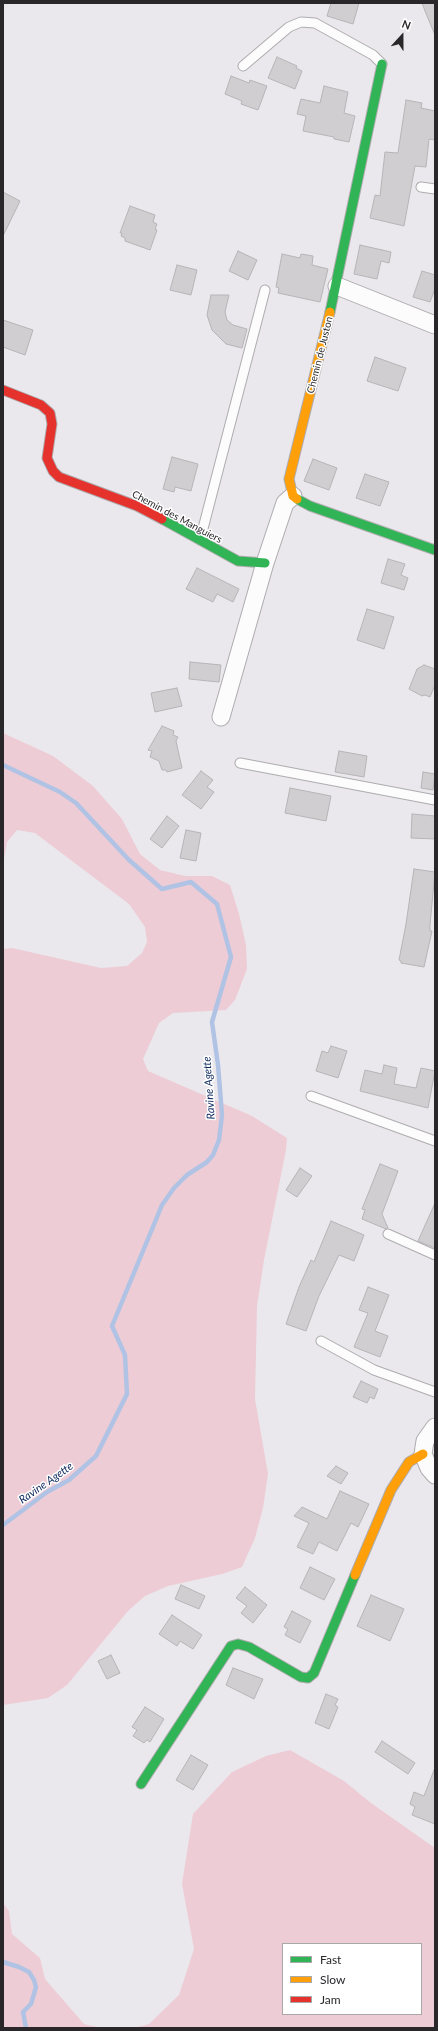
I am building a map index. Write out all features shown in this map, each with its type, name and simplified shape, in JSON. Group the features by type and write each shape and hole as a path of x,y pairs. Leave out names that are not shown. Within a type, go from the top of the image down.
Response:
{"street":[{"name":"Chemin de Juston","path":"293,496 289,479 337,286 382,64"},
{"path":"337,286 435,325"},
{"name":"Chemin des Manguiers","path":"3,390 41,405 50,413 52,424 47,458 53,471 60,477 137,506 238,561 265,563"},
{"path":"221,717 265,563 285,503 293,496 310,506 435,550"},
{"path":"435,1427 425,1441 423,1454 429,1468 435,1475"},
{"path":"141,1784 231,1646 238,1644 249,1647 301,1677 308,1678 314,1673 391,1490 408,1462 423,1454"}],"lane":[{"path":"243,66 289,27 301,22 315,23 373,55 382,64"},
{"path":"421,188 435,189"},
{"path":"200,540 264,290"},
{"path":"240,763 435,800"},
{"path":"311,1096 435,1141"},
{"path":"388,1234 435,1255"},
{"path":"321,1341 374,1370 435,1392"}],"shaded area":[{"path":"3,733 53,756 93,786 122,819 140,854 160,870 185,876 212,876 230,885 239,914 246,945 247,969 235,1000 226,1010 173,1013 159,1023 143,1059 148,1071 252,1116 287,1138 257,1306 255,1399 268,1474 263,1508 255,1538 242,1567 222,1574 168,1586 145,1596 128,1611 67,1685 48,1698 3,1705 3,949 12,948 101,968 127,966 142,953 147,942 145,927 129,904 35,833 17,830 7,842 3,864"},
{"path":"290,1750 344,1781 371,1803 435,1848 435,2028 134,2028 149,2024 179,1995 194,1949 182,1884 193,1814 232,1772 266,1756"},
{"path":"3,1903 9,1911 12,1934 40,1958 45,1979 84,2024 101,2028 3,2028"}],"building":[{"path":"331,3 359,3 353,24 327,16"},
{"path":"422,3 435,3 435,35 425,11"},
{"path":"277,57 297,66 296,68 302,71 295,89 268,78"},
{"path":"231,76 249,83 250,80 267,86 258,110 241,104 242,101 225,94"},
{"path":"324,86 348,92 344,113 355,116 349,142 334,139 334,137 303,131 306,116 297,114 301,99 320,103"},
{"path":"406,100 422,103 421,108 435,111 435,140 429,139 426,167 415,166 404,226 370,218 375,195 380,196 385,152 398,153"},
{"path":"3,192 20,201 3,236"},
{"path":"130,206 155,215 153,222 157,224 155,229 157,230 150,250 125,241 125,238 121,236 122,233 120,233"},
{"path":"360,245 391,252 389,263 381,261 377,279 354,274"},
{"path":"238,251 257,260 248,280 229,271"},
{"path":"282,254 300,258 301,254 313,256 312,265 328,269 320,302 278,293 279,288 276,287"},
{"path":"177,265 197,270 191,295 170,290"},
{"path":"422,271 435,275 435,289 430,302 413,297"},
{"path":"211,295 229,295 225,312 227,320 233,325 247,329 242,348 226,344 212,330 207,315"},
{"path":"3,320 33,330 25,355 3,347"},
{"path":"375,357 406,368 398,391 367,381"},
{"path":"172,457 198,464 191,491 175,487 174,492 163,489"},
{"path":"313,459 337,468 329,490 304,481"},
{"path":"365,474 389,482 380,506 356,498"},
{"path":"388,559 405,564 401,575 408,578 404,590 381,583"},
{"path":"197,568 239,589 233,602 217,594 213,602 186,589"},
{"path":"367,609 394,617 384,649 357,640"},
{"path":"190,662 221,665 219,682 189,679"},
{"path":"424,665 435,669 435,685 430,697 425,695 422,696 409,689 417,669"},
{"path":"177,688 182,706 155,712 151,693"},
{"path":"162,726 174,731 173,735 178,737 176,741 182,768 167,772 166,770 162,770 159,761 150,757 152,751 148,750"},
{"path":"339,751 367,756 364,777 335,772"},
{"path":"201,771 213,780 207,787 214,792 201,809 182,795"},
{"path":"423,772 435,774 433,790 421,788"},
{"path":"290,788 331,796 326,821 285,813"},
{"path":"412,814 435,816 435,839 411,838"},
{"path":"167,816 179,826 162,848 150,839"},
{"path":"186,830 201,833 196,861 180,858"},
{"path":"414,869 435,872 430,925 430,931 432,931 424,967 401,963 399,960"},
{"path":"331,1046 347,1051 338,1078 316,1071 322,1051 328,1053"},
{"path":"384,1065 397,1068 394,1084 416,1088 421,1068 435,1071 428,1108 360,1091 365,1070 382,1074"},
{"path":"380,1164 398,1171 382,1214 388,1228 386,1229 362,1219 365,1210 362,1209"},
{"path":"300,1168 312,1176 297,1197 286,1190"},
{"path":"435,1203 435,1248 418,1241"},
{"path":"331,1221 364,1235 354,1261 339,1255 319,1296 306,1331 286,1324 299,1287 311,1260 314,1262"},
{"path":"368,1287 389,1295 375,1331 388,1336 380,1357 354,1347 368,1313 359,1310"},
{"path":"361,1381 378,1389 374,1399 370,1397 367,1403 353,1397"},
{"path":"336,1466 348,1473 341,1484 327,1476"},
{"path":"340,1491 369,1504 358,1527 351,1523 337,1551 319,1542 313,1554 297,1547 309,1523 294,1516 302,1507 327,1519"},
{"path":"310,1567 335,1579 324,1600 300,1588"},
{"path":"181,1585 205,1596 199,1609 175,1599"},
{"path":"245,1587 267,1605 253,1623 241,1613 247,1606 236,1598"},
{"path":"371,1595 404,1609 390,1641 357,1626"},
{"path":"292,1611 311,1621 300,1643 285,1635 288,1629 284,1627"},
{"path":"172,1615 202,1635 193,1649 180,1641 177,1646 159,1634"},
{"path":"111,1655 120,1673 107,1679 98,1661"},
{"path":"233,1668 263,1679 254,1699 226,1685"},
{"path":"326,1694 338,1699 335,1705 338,1707 329,1729 315,1723"},
{"path":"145,1707 164,1719 150,1742 147,1740 144,1743 133,1736 137,1730 132,1727"},
{"path":"382,1741 415,1763 408,1774 375,1752"},
{"path":"191,1755 208,1765 193,1790 176,1780"},
{"path":"434,1770 435,1824 412,1815 415,1807 410,1804 414,1792 424,1796"}],"waterway":[{"name":"Ravine Agette","path":"3,765 60,792 76,803 129,860 162,889 191,882 217,904 231,957 212,1022 218,1065 222,1115 219,1140 213,1155 207,1162 187,1175 174,1188 162,1205 112,1326 125,1355 127,1394 96,1456 69,1480 47,1492 3,1525"},
{"name":"Ravine Agette","path":"3,1962 29,1972 34,1980 36,1987 31,2004 23,2012 26,2028"}],"traffic: fast":[{"path":"330,312 382,64"},
{"path":"297,499 310,506 435,550"},
{"path":"162,519 238,561 265,563"},
{"path":"141,1784 231,1646 238,1644 249,1647 301,1677 308,1678 314,1673 355,1575"}],"traffic: slow":[{"path":"297,499 293,496 289,479 330,312"},
{"path":"355,1575 391,1490 409,1462 423,1454"}],"traffic: jam":[{"path":"3,390 41,405 50,413 52,424 47,458 53,471 59,477 137,506 162,519"}]}
